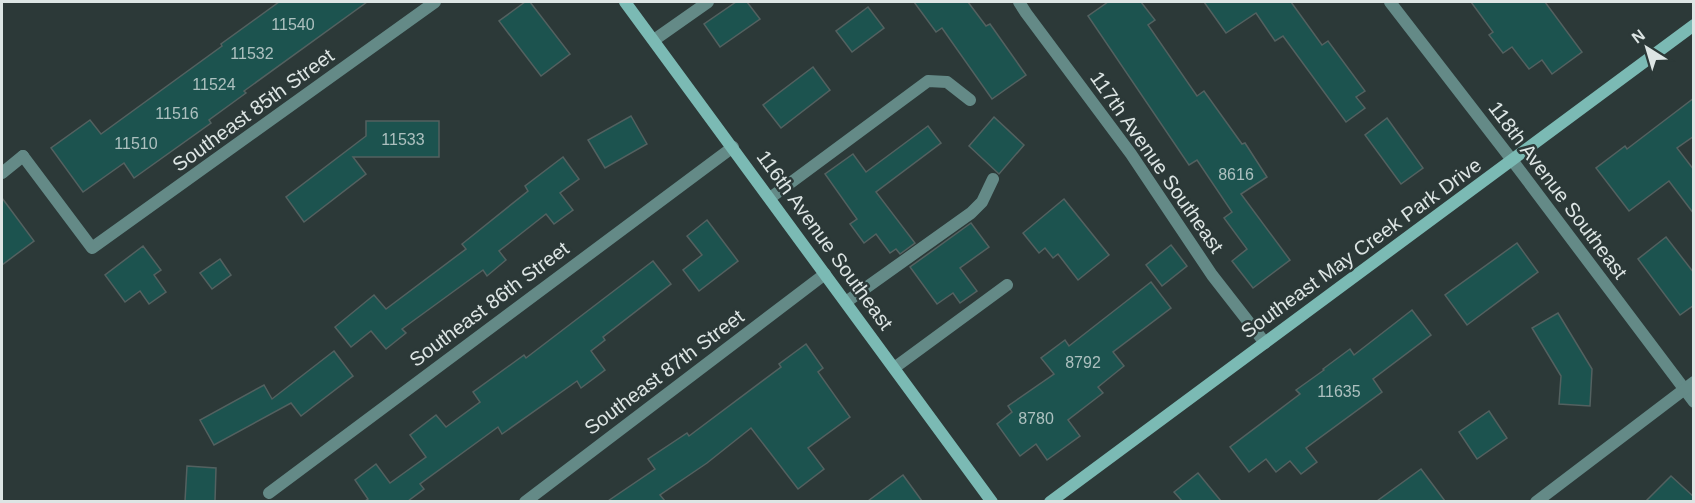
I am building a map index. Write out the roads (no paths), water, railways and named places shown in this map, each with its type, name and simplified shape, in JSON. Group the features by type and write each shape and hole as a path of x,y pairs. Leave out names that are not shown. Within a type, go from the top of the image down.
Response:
{"street":[{"name":"Southeast 85th Street","path":"2,173 22,156 92,248 435,2"},
{"name":"116th Avenue Southeast","path":"625,2 992,501"},
{"path":"654,40 708,2"},
{"name":"117th Avenue Southeast","path":"1019,2 1131,154 1212,275 1265,343"},
{"name":"118th Avenue Southeast","path":"1390,2 1689,385 1694,402"},
{"name":"Southeast May Creek Park Drive","path":"1050,501 1694,25"},
{"path":"770,198 928,81 947,82 970,100"},
{"name":"Southeast 86th Street","path":"269,493 732,147"},
{"path":"846,302 971,213 982,202 993,179"},
{"name":"Southeast 87th Street","path":"525,501 825,274"},
{"path":"894,368 1007,285"},
{"path":"1536,501 1689,385"}]}
